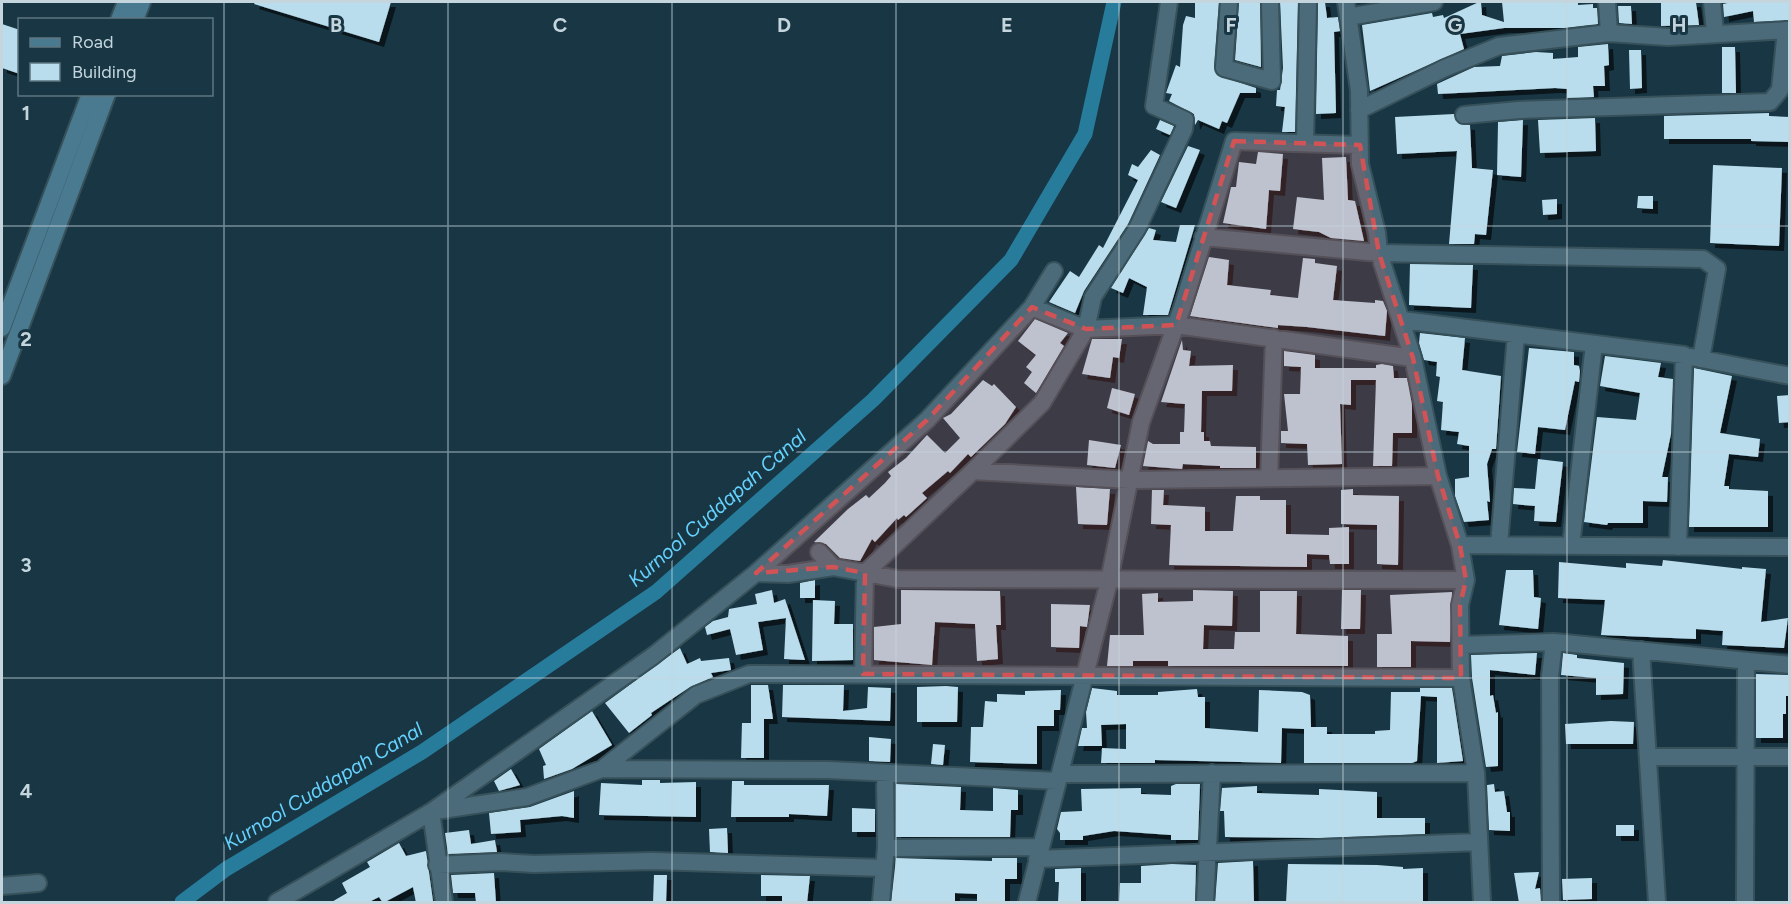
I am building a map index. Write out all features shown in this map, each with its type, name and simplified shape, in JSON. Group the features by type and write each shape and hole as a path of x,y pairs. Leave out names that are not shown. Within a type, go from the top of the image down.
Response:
{"main road":[{"path":"120,18 126,2"},
{"path":"136,18 142,2"},
{"path":"2,328 89,96"},
{"path":"2,376 106,96"}],"street":[{"path":"863,674 865,573 1042,403 1086,329 1093,297 1137,229 1184,129 1185,120 1154,106 1169,2"},
{"path":"1229,2 1224,68 1272,81 1269,2"},
{"path":"1305,143 1308,2"},
{"path":"1434,2 1347,9 1359,90 1360,164 1377,232 1379,253 1413,358 1438,476 1460,545 1466,580 1460,604 1461,678 1476,773 1482,903"},
{"path":"1607,2 1609,33"},
{"path":"1712,2 1715,32"},
{"path":"1359,110 1445,68 1499,46 1609,33 1668,37 1715,32 1788,30 1780,90 1770,102 1519,110 1464,116"},
{"path":"1027,903 1109,581 1142,422 1176,325 1234,141 1360,145"},
{"path":"1203,237 1379,253 1702,259 1717,269 1701,359"},
{"path":"277,903 431,812 653,656 756,573 927,420 1032,307 1054,271"},
{"path":"1032,307 1086,329 1176,325 1413,358"},
{"path":"1402,320 1684,355 1790,376"},
{"path":"1499,545 1516,334"},
{"path":"1269,478 1274,338"},
{"path":"1571,546 1594,344"},
{"path":"1678,547 1684,355"},
{"path":"973,471 1130,480 1438,476"},
{"path":"1460,545 1790,548"},
{"path":"819,552 833,567"},
{"path":"756,573 788,574 833,567 898,579 1466,580"},
{"path":"1461,645 1554,642 1790,665"},
{"path":"1551,903 1550,676 1554,642"},
{"path":"1641,650 1657,903"},
{"path":"1745,903 1746,661"},
{"path":"431,812 528,797 602,769 696,695 749,674 1085,678 1461,678"},
{"path":"1648,757 1790,757"},
{"path":"602,769 828,770 885,774 1059,777 1212,773 1476,773"},
{"path":"1205,903 1212,773"},
{"path":"881,903 886,848 885,774"},
{"path":"431,812 444,903"},
{"path":"886,848 1039,853 1209,852 1479,842"},
{"path":"437,865 652,861 884,868"},
{"path":"2,886 38,883"}],"highlighted area":[{"path":"1234,141 1360,145 1379,253 1413,358 1438,476 1460,545 1466,580 1460,605 1461,678 863,674 865,573 833,567 756,573 927,420 1032,307 1086,329 1176,325"}],"building":[{"path":"255,2 391,2 379,42 254,4"},
{"path":"1195,2 1219,2 1214,67 1217,75 1256,88 1256,93 1240,93 1227,123 1222,121 1219,129 1198,120 1195,125 1194,114 1169,101 1172,94 1166,93 1176,65 1180,67 1183,25 1186,16 1195,18"},
{"path":"1239,2 1260,2 1261,67 1235,60"},
{"path":"1280,2 1298,2 1295,132 1282,132 1285,107 1276,106 1277,90 1280,90 1283,68"},
{"path":"1318,2 1325,2 1327,18 1338,17 1340,31 1334,32 1336,113 1316,114"},
{"path":"1481,2 1482,15 1504,22 1502,2 1593,4 1593,8 1597,8 1598,24 1564,28 1504,28 1460,34 1464,49 1370,91 1362,25 1432,13 1433,17 1443,15 1444,18"},
{"path":"1661,2 1696,2 1699,25 1661,26"},
{"path":"1788,2 1789,20 1754,22 1753,11 1724,17 1723,4"},
{"path":"1618,6 1631,6 1632,24 1619,23"},
{"path":"2,24 18,29 18,73 2,68"},
{"path":"1608,44 1609,65 1604,66 1605,86 1593,86 1594,97 1567,98 1567,89 1555,88 1438,94 1437,84 1474,67 1500,66 1502,56 1536,52 1553,53 1553,59 1578,57 1578,47"},
{"path":"1722,47 1735,47 1736,93 1722,93"},
{"path":"1629,50 1641,50 1642,88 1630,89"},
{"path":"1769,113 1769,116 1790,117 1790,142 1751,141 1751,139 1664,139 1664,116"},
{"path":"1454,114 1459,124 1470,125 1472,168 1493,170 1486,235 1475,234 1474,244 1449,244 1457,151 1397,154 1395,117"},
{"path":"1595,118 1596,151 1540,153 1538,120"},
{"path":"1160,120 1174,126 1170,135 1156,129"},
{"path":"1523,120 1521,177 1497,175 1498,122"},
{"path":"1188,146 1200,150 1176,208 1161,202"},
{"path":"1151,150 1160,155 1128,224 1084,291 1075,313 1049,302 1070,271 1079,277 1099,245 1103,248 1138,180 1128,175 1132,164 1138,167"},
{"path":"1258,152 1283,154 1280,191 1269,190 1266,229 1223,223 1231,187 1236,187 1239,162 1256,164"},
{"path":"1346,157 1348,200 1355,201 1364,241 1331,238 1319,232 1293,229 1297,197 1324,200 1322,158"},
{"path":"1713,165 1782,168 1779,246 1710,243"},
{"path":"1638,196 1653,196 1653,209 1637,208"},
{"path":"1557,199 1557,214 1543,215 1542,200"},
{"path":"1180,225 1195,225 1168,315 1143,315 1147,287 1129,278 1123,293 1111,288 1149,228 1156,230 1153,240 1176,242"},
{"path":"1209,257 1229,260 1227,285 1271,290 1270,295 1298,298 1303,258 1315,259 1315,263 1337,266 1333,300 1375,303 1375,300 1383,301 1387,311 1385,336 1307,327 1278,325 1278,328 1190,316"},
{"path":"1410,264 1473,265 1471,308 1409,305"},
{"path":"1035,319 1068,333 1060,343 1064,346 1036,393 1024,383 1032,372 1026,367 1036,355 1018,341"},
{"path":"1420,333 1465,338 1462,370 1501,376 1496,449 1492,449 1487,464 1489,520 1464,522 1455,496 1455,479 1469,477 1469,446 1457,444 1459,432 1441,430 1443,402 1437,401 1440,377 1436,376 1437,362 1424,360 1419,343"},
{"path":"1092,339 1122,339 1119,358 1113,357 1110,378 1082,374"},
{"path":"1182,340 1183,350 1191,351 1189,366 1233,365 1232,391 1202,391 1201,432 1204,432 1204,441 1210,441 1211,446 1256,447 1256,468 1220,468 1220,466 1183,464 1182,469 1143,466 1148,441 1153,444 1180,444 1180,432 1184,432 1185,404 1161,402"},
{"path":"1529,348 1574,352 1574,365 1579,366 1580,371 1579,382 1575,381 1565,430 1538,427 1535,454 1517,452"},
{"path":"1284,351 1315,355 1315,368 1376,368 1376,365 1382,364 1393,366 1394,378 1407,378 1412,405 1412,433 1393,433 1392,466 1373,466 1376,380 1351,380 1351,405 1340,404 1342,464 1308,465 1307,444 1281,443 1281,431 1288,431 1284,394 1300,394 1301,367 1284,366"},
{"path":"1605,356 1661,363 1658,377 1673,379 1671,434 1662,477 1668,477 1667,502 1643,501 1643,523 1608,523 1607,525 1584,522 1597,417 1636,420 1640,393 1600,386"},
{"path":"1694,368 1732,376 1720,433 1760,439 1758,457 1729,454 1724,486 1729,486 1729,489 1768,491 1768,527 1689,527"},
{"path":"983,380 992,386 994,384 1016,407 1005,424 971,457 968,454 950,473 948,471 922,493 927,498 906,517 904,515 898,520 897,518 875,542 872,539 860,561 840,558 826,544 814,542 848,509 866,495 869,498 885,483 891,476 888,472 906,458 927,435 945,453 960,438 943,418 951,414"},
{"path":"1112,388 1135,394 1129,415 1107,408"},
{"path":"1790,395 1790,422 1779,423 1777,396"},
{"path":"1089,440 1121,445 1115,468 1087,465"},
{"path":"1538,459 1563,462 1556,522 1534,521 1535,506 1513,504 1514,488 1535,489"},
{"path":"1076,487 1110,489 1107,525 1078,524"},
{"path":"1353,489 1353,495 1399,496 1398,565 1377,564 1377,525 1341,524 1341,490"},
{"path":"1152,490 1164,490 1163,505 1205,507 1205,531 1233,531 1236,496 1260,496 1260,500 1286,500 1286,534 1329,535 1329,528 1349,527 1349,564 1330,564 1329,555 1307,554 1307,567 1169,565 1171,525 1151,524"},
{"path":"1663,560 1742,569 1742,567 1766,569 1761,622 1788,618 1784,648 1722,645 1723,631 1696,629 1696,639 1601,635 1605,600 1558,598 1559,562 1626,568 1626,563 1662,566"},
{"path":"1506,570 1533,570 1534,597 1541,598 1538,629 1499,625"},
{"path":"815,580 815,598 800,598 800,583"},
{"path":"772,590 774,603 785,599 805,660 784,659 786,618 758,622 763,650 736,655 730,629 707,635 705,627 713,621 728,617 729,609 757,604 755,594"},
{"path":"901,590 1000,591 1001,625 996,625 998,659 977,661 975,624 935,622 932,665 874,660 874,627 901,624"},
{"path":"1193,590 1233,591 1232,626 1204,625 1203,649 1234,649 1235,632 1260,632 1260,591 1297,591 1296,634 1348,636 1348,666 1168,666 1168,661 1133,661 1133,666 1107,666 1110,635 1144,635 1142,594 1158,593 1158,602 1193,601"},
{"path":"1342,590 1361,590 1360,629 1341,629"},
{"path":"1452,592 1450,642 1411,641 1411,667 1377,667 1377,634 1392,634 1390,595"},
{"path":"813,600 835,601 834,624 853,624 853,660 812,661"},
{"path":"1051,604 1090,605 1087,627 1080,626 1079,648 1051,647"},
{"path":"680,648 687,664 700,658 701,661 729,658 731,670 711,673 713,677 690,687 651,713 652,715 629,733 605,703"},
{"path":"1537,653 1535,675 1490,670 1490,696 1493,695 1496,713 1498,712 1498,766 1486,767 1472,678 1471,655"},
{"path":"1563,653 1577,655 1577,658 1624,663 1623,694 1596,695 1596,678 1561,675"},
{"path":"1756,674 1790,675 1790,696 1786,696 1786,714 1783,714 1783,738 1756,738"},
{"path":"751,685 768,685 773,719 764,719 764,758 741,758 742,723 751,723"},
{"path":"783,685 844,685 843,711 867,708 868,687 891,688 890,721 782,717"},
{"path":"917,687 958,687 957,722 917,722"},
{"path":"1092,688 1117,691 1117,695 1158,695 1158,692 1197,689 1198,697 1205,697 1205,728 1258,732 1259,690 1302,692 1310,695 1311,727 1327,727 1327,734 1375,734 1375,731 1390,730 1391,692 1420,692 1420,688 1452,688 1463,761 1437,763 1437,697 1421,696 1417,761 1412,763 1304,763 1304,729 1282,728 1281,763 1155,760 1155,763 1101,763 1102,748 1126,749 1126,724 1101,725 1102,746 1078,746 1082,728 1087,728 1086,712"},
{"path":"1061,690 1060,710 1054,710 1054,726 1037,726 1037,764 970,762 971,727 983,727 985,701 997,702 997,694 1025,695 1025,691"},
{"path":"592,711 612,745 572,769 544,779 543,766 546,765 539,749"},
{"path":"1634,722 1633,744 1566,744 1565,724"},
{"path":"869,737 891,739 890,762 869,761"},
{"path":"933,744 945,745 943,765 931,764"},
{"path":"511,769 520,785 499,791 494,781"},
{"path":"642,780 660,780 660,783 696,782 696,817 599,815 601,783 642,785"},
{"path":"732,781 744,781 744,785 829,785 827,816 789,814 789,817 731,817"},
{"path":"896,784 961,787 960,810 993,811 993,788 1018,790 1018,810 1011,810 1010,837 896,837"},
{"path":"1200,784 1198,840 1171,840 1171,835 1114,831 1083,836 1083,840 1060,840 1060,833 1057,829 1061,812 1082,811 1081,789 1141,788 1141,794 1171,795 1171,786"},
{"path":"1494,784 1495,792 1504,791 1507,812 1510,812 1510,831 1489,830 1487,785"},
{"path":"1257,786 1257,793 1319,795 1319,789 1377,792 1377,818 1425,818 1425,834 1318,838 1225,837 1224,811 1220,811 1222,788"},
{"path":"574,791 574,818 562,816 520,820 521,832 491,834 489,813 530,807"},
{"path":"852,808 875,809 875,832 852,832"},
{"path":"1616,825 1634,825 1634,836 1616,836"},
{"path":"727,828 728,853 710,852 709,829"},
{"path":"469,830 471,844 495,840 497,852 448,854 445,833"},
{"path":"399,843 406,856 426,851 433,901 416,903 413,887 383,903 379,897 367,903 330,903 347,893 342,883 370,867 367,862"},
{"path":"896,858 992,861 992,858 1017,858 1017,879 1005,879 1005,903 977,901 977,894 955,893 955,902 891,903"},
{"path":"1253,861 1254,903 1215,903 1218,863"},
{"path":"1288,864 1423,868 1423,903 1286,903"},
{"path":"1196,865 1195,903 1119,903 1120,883 1141,883 1141,866"},
{"path":"1081,868 1081,903 1058,903 1059,882 1055,882 1055,869"},
{"path":"1539,872 1535,889 1540,888 1541,903 1519,903 1514,873"},
{"path":"494,873 496,903 476,903 475,893 453,893 451,875"},
{"path":"654,875 667,875 666,903 653,903"},
{"path":"761,875 810,876 807,903 782,903 782,896 761,896"},
{"path":"1592,878 1592,899 1563,900 1562,879"}],"waterway":[{"name":"Kurnool Cuddapah Canal","path":"182,902 226,869 422,752 656,592 873,400 1011,260 1085,134 1114,2"}]}
